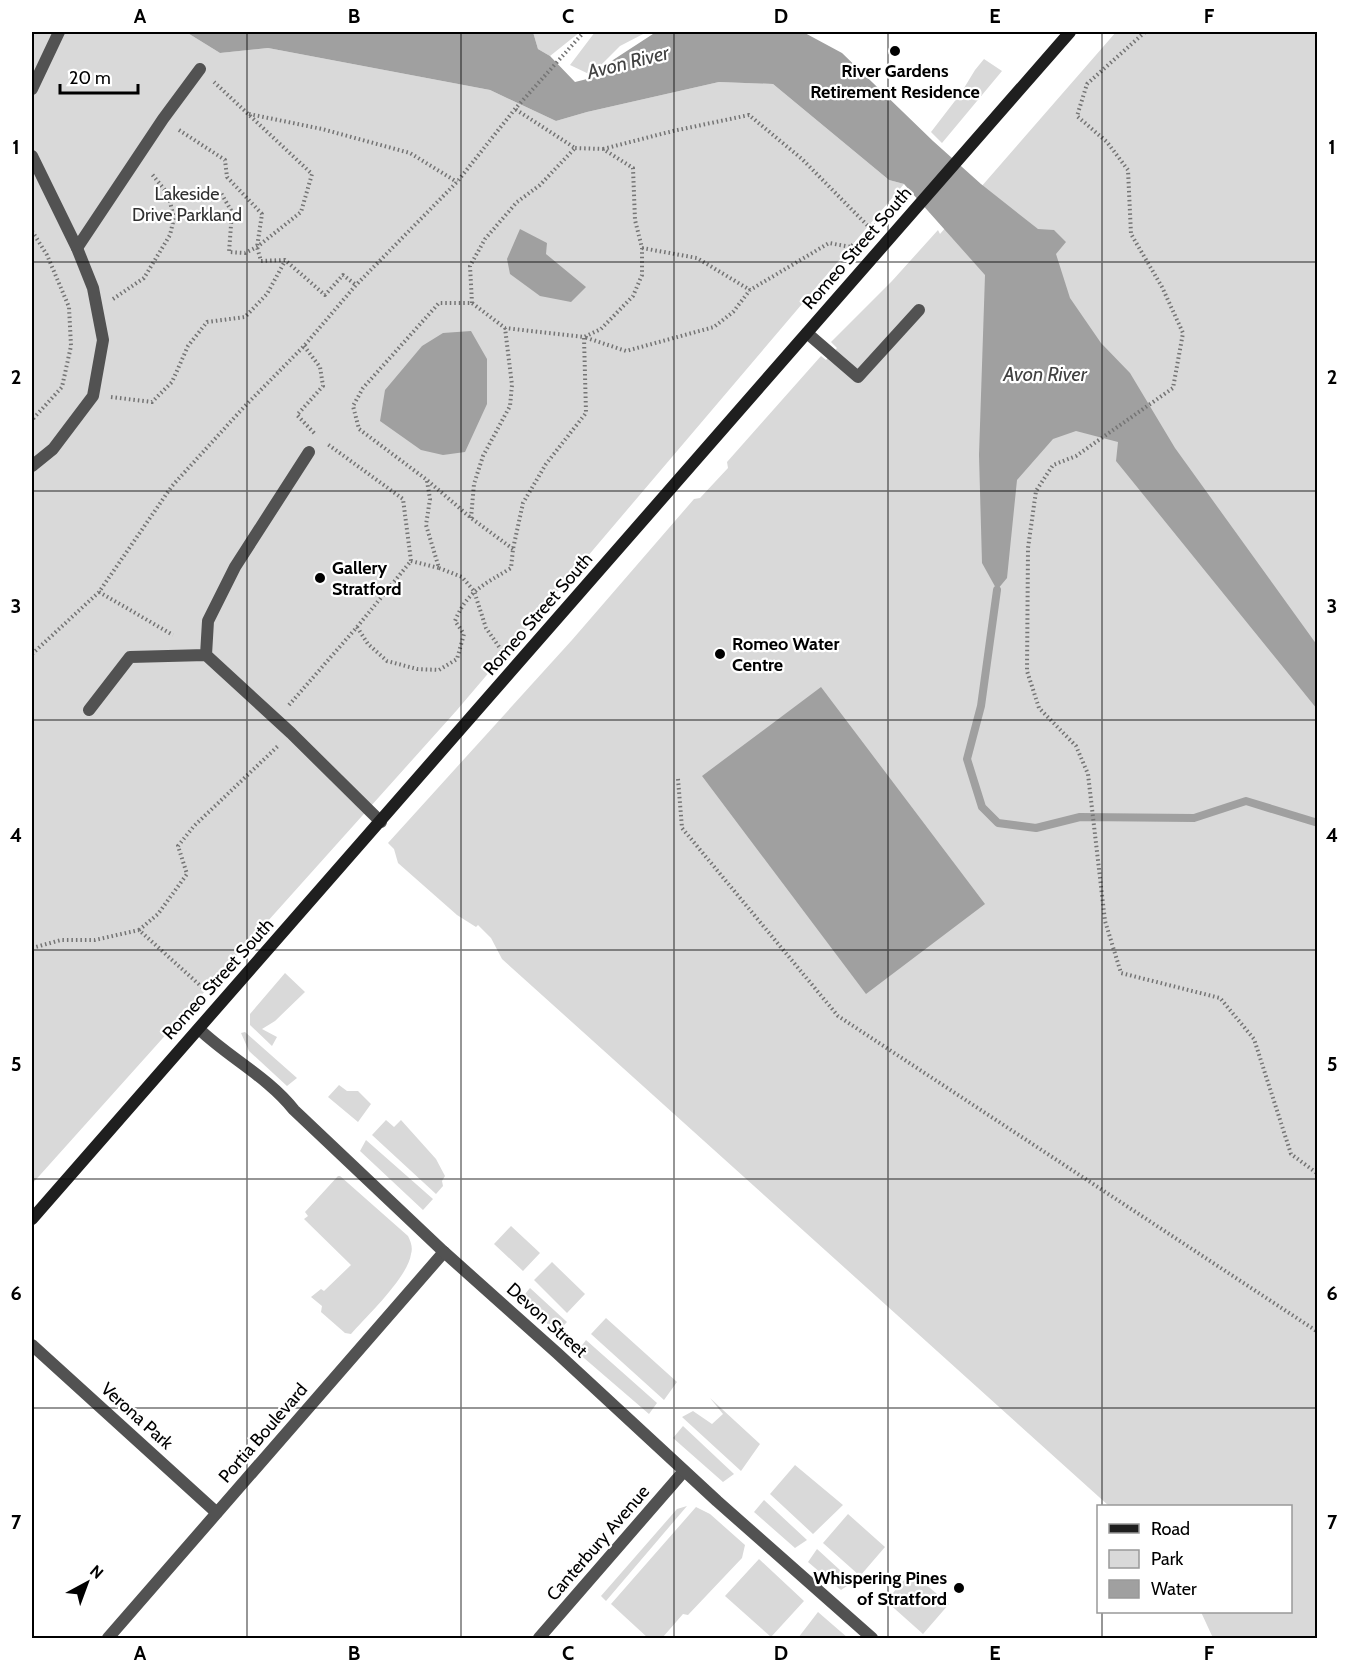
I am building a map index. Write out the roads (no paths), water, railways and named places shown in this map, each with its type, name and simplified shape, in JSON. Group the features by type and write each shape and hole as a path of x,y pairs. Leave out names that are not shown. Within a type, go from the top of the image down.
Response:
{"main road":[{"name":"Romeo Street South","path":"32,1219 1070,32"}],"street":[{"path":"32,89 58,32"},
{"path":"77,248 163,119 200,69"},
{"path":"32,156 77,248 93,288 104,340 93,396 53,449 32,466"},
{"path":"807,333 858,377 919,310"},
{"path":"206,655 208,621 230,578 309,452"},
{"path":"89,710 130,657 206,655 291,733 381,822"},
{"name":"Devon Street","path":"199,1029 217,1046 283,1096 294,1110 444,1252 684,1471 872,1638"},
{"name":"Portia Boulevard","path":"108,1638 444,1252"},
{"name":"Verona Park","path":"32,1345 217,1514"},
{"name":"Canterbury Avenue","path":"539,1638 684,1471"}],"water":[{"name":"Avon River","path":"186,32 533,32 538,49 550,56 575,82 599,76 613,60 656,32 803,32 842,53 981,184 1038,229 1054,230 1066,242 1056,254 1070,298 1101,343 1130,373 1175,448 1317,645 1317,709 1116,461 1118,442 1076,431 1053,439 1017,480 1007,578 997,590 982,563 979,455 985,275 904,184 889,180 773,84 719,82 556,121 490,90 268,48 220,53"},
{"path":"520,229 547,243 546,254 586,287 571,302 540,296 510,274 507,259"},
{"path":"471,331 487,359 487,404 465,452 443,455 421,450 380,421 385,390 422,346 443,333"},
{"path":"821,687 985,904 866,994 702,776"}],"waterway":[{"path":"997,590 981,706 967,759 982,807 998,823 1036,828 1080,817 1194,818 1246,801 1318,823"}],"place":[{"name":"River Gardens Retirement Residence","path":"895,51"},
{"name":"Gallery Stratford","path":"320,578"},
{"name":"Romeo Water Centre","path":"720,654"},
{"name":"Whispering Pines of Stratford","path":"959,1588"}],"park label":[{"name":"Lakeside Drive Parkland","path":"187,204"}]}
